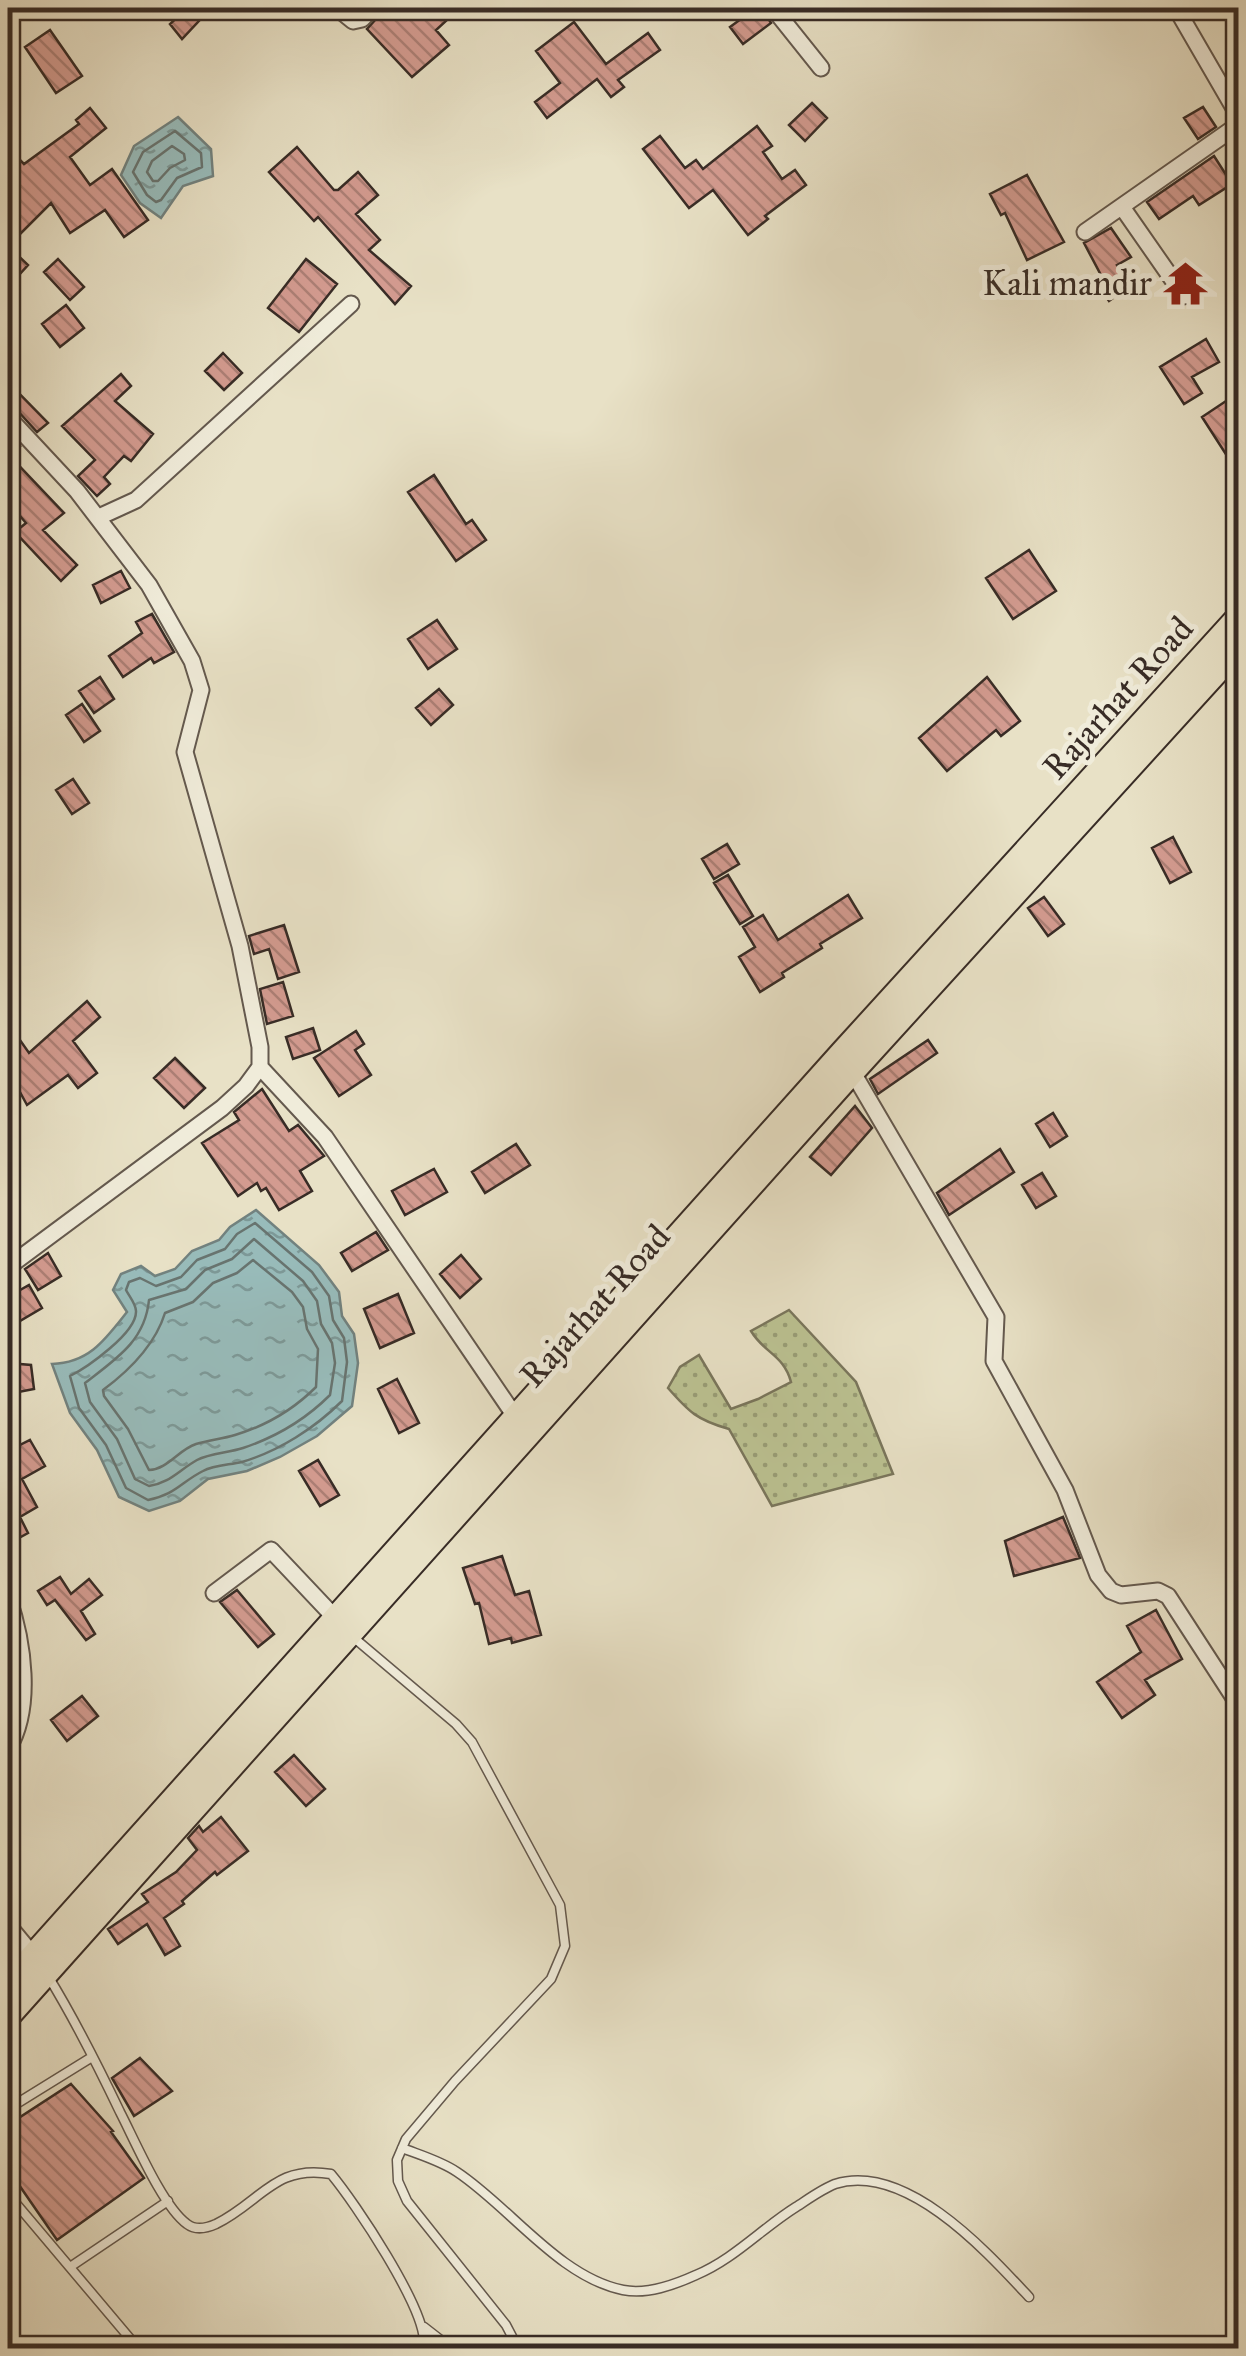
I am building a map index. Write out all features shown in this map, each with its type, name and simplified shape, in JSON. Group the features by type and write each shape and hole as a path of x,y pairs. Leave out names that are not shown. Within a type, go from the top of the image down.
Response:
{"main road":[{"name":"Rajarhat Road","path":"8,2014 40,1964 1238,619"},
{"name":"Rajarhat Road","path":"522,1427 852,1072 1238,647"},
{"name":"Rajarhat Road","path":"8,1986 40,1964"}],"street":[{"path":"338,8 353,21 362,19 373,8"},
{"path":"773,8 821,68"},
{"path":"1176,8 1238,115"},
{"path":"1086,232 1238,125"},
{"path":"1122,207 1184,296"},
{"path":"99,518 136,500 352,304"},
{"path":"8,418 99,518 149,586 192,661 201,690 186,752 240,946 260,1047 260,1066 246,1086 222,1108 8,1267"},
{"path":"260,1066 325,1136 522,1427"},
{"path":"852,1072 996,1317 994,1361 1065,1490 1098,1575 1110,1591 1120,1595 1158,1590 1168,1596 1238,1704"},
{"path":"214,1593 271,1550 344,1627"},
{"path":"8,1597 20,1654 22,1704 18,1732 8,1749"},
{"path":"8,1924 40,1964"}],"lane":[{"path":"344,1627 472,1742 560,1906 565,1946 550,1978 454,2082 402,2148 397,2160 398,2181 407,2201 480,2290 518,2348"},
{"path":"40,1964 182,2221 193,2228 208,2228 232,2216 283,2177 308,2170 331,2174 412,2299 424,2327 424,2340 416,2348"},
{"path":"8,2109 92,2057"},
{"path":"402,2148 454,2170 583,2274 626,2291 677,2284 719,2265 792,2209 834,2185 870,2182 903,2192 948,2218 1030,2297"},
{"path":"8,2194 138,2348"},
{"path":"70,2266 168,2201"},
{"path":"424,2327 451,2348"},
{"path":"213,2348 288,2348"}],"green space":[{"path":"789,1310 856,1382 893,1474 772,1506 729,1429 694,1414 668,1388 680,1367 699,1355 731,1409 791,1382 784,1366 751,1331"}],"water":[{"path":"178,117 211,149 213,176 183,186 161,218 140,203 121,175 134,146"},
{"path":"256,1210 319,1265 339,1292 342,1316 354,1334 358,1363 352,1406 317,1436 280,1457 247,1471 208,1479 180,1501 149,1511 119,1497 97,1450 70,1413 52,1364 86,1354 127,1312 113,1290 121,1274 141,1266 155,1276 175,1269 192,1251 219,1240 230,1227"}],"building":[{"path":"187,8 211,8 182,39 170,24"},
{"path":"386,8 413,8 423,18 435,8 460,8 436,30 449,45 412,77 367,29"},
{"path":"756,8 762,8 771,23 743,44 730,27"},
{"path":"574,22 606,64 648,33 660,50 618,80 624,87 611,97 597,79 547,118 535,102 560,83 536,51"},
{"path":"50,30 82,76 56,93 25,47"},
{"path":"812,103 827,118 805,141 789,125"},
{"path":"1203,107 1216,127 1198,139 1184,118"},
{"path":"90,108 106,128 70,157 90,185 112,169 148,220 124,237 105,210 70,233 51,203 8,246 8,148 24,164 79,124 76,120"},
{"path":"757,126 772,146 763,152 782,179 795,170 806,185 765,216 768,219 748,235 713,190 689,208 643,149 660,136 685,168 696,160 703,169"},
{"path":"297,147 334,190 358,172 378,195 356,214 380,240 369,250 411,286 395,304 318,217 314,221 269,172"},
{"path":"1214,156 1232,184 1199,205 1193,196 1159,219 1147,202"},
{"path":"1027,175 1064,242 1027,260 1005,213 1001,215 990,194"},
{"path":"1111,228 1131,257 1117,265 1132,284 1109,301 1097,284 1103,279 1084,243"},
{"path":"8,246 28,265 8,287"},
{"path":"58,259 84,287 70,300 44,272"},
{"path":"306,259 337,284 299,332 268,308"},
{"path":"66,305 84,328 60,347 42,324"},
{"path":"1206,339 1219,362 1192,377 1202,393 1184,404 1160,367"},
{"path":"223,353 242,373 224,390 205,371"},
{"path":"121,374 131,386 115,401 153,434 131,461 124,456 104,477 110,484 97,496 78,476 95,460 62,426"},
{"path":"8,382 48,423 37,432 16,409 8,406"},
{"path":"1238,393 1238,473 1202,417"},
{"path":"8,433 20,446 9,455 64,513 43,530 77,565 61,581 15,532 26,523 8,502"},
{"path":"434,475 466,524 472,520 486,540 456,561 408,492"},
{"path":"1029,550 1056,591 1013,619 986,578"},
{"path":"121,571 130,588 101,603 93,585"},
{"path":"152,614 174,652 154,663 151,658 123,677 109,656 142,633 136,622"},
{"path":"437,620 457,649 428,669 408,639"},
{"path":"100,677 114,699 94,713 79,691"},
{"path":"987,677 1020,721 1001,736 996,730 947,771 919,738"},
{"path":"439,689 453,705 431,725 416,708"},
{"path":"82,704 100,731 84,742 66,715"},
{"path":"73,779 89,803 72,814 56,790"},
{"path":"1173,837 1191,872 1170,883 1152,848"},
{"path":"727,844 739,864 714,879 702,859"},
{"path":"728,875 753,916 740,924 714,883"},
{"path":"848,895 862,918 820,944 822,948 760,992 739,957 755,947 743,927 763,915 778,940"},
{"path":"1044,897 1064,924 1048,936 1028,908"},
{"path":"284,925 299,972 278,979 269,949 254,954 249,936"},
{"path":"283,982 293,1016 267,1024 260,989"},
{"path":"87,1001 100,1017 73,1041 97,1073 78,1088 68,1075 27,1105 8,1070 8,1023 29,1053"},
{"path":"313,1028 320,1050 293,1059 286,1037"},
{"path":"356,1031 364,1044 355,1050 371,1075 339,1096 314,1058"},
{"path":"928,1040 937,1053 878,1094 870,1079"},
{"path":"175,1058 205,1088 184,1108 154,1078"},
{"path":"262,1089 289,1131 298,1125 324,1156 300,1171 312,1191 279,1210 266,1188 261,1191 257,1183 238,1196 202,1143 239,1120 234,1112"},
{"path":"855,1106 872,1128 831,1175 810,1157"},
{"path":"1053,1113 1067,1136 1050,1147 1036,1124"},
{"path":"516,1144 530,1165 485,1193 472,1172"},
{"path":"1000,1149 1014,1172 949,1215 937,1193"},
{"path":"434,1169 447,1192 405,1215 392,1191"},
{"path":"1042,1173 1056,1196 1036,1208 1022,1185"},
{"path":"376,1232 388,1250 352,1271 341,1253"},
{"path":"48,1253 61,1276 38,1290 25,1269"},
{"path":"461,1255 481,1279 460,1298 440,1274"},
{"path":"29,1285 42,1308 8,1328 8,1297"},
{"path":"398,1294 414,1333 380,1348 364,1309"},
{"path":"8,1363 31,1365 34,1389 8,1394"},
{"path":"397,1379 419,1423 399,1433 378,1389"},
{"path":"30,1440 45,1466 22,1479 37,1507 20,1517 28,1533 8,1544 8,1451"},
{"path":"318,1460 339,1495 320,1506 299,1471"},
{"path":"1063,1517 1080,1558 1014,1576 1005,1541"},
{"path":"502,1556 515,1595 529,1591 541,1635 489,1644 479,1603 475,1604 463,1568"},
{"path":"60,1577 71,1594 89,1579 102,1595 81,1611 95,1634 86,1640 55,1600 47,1605 38,1591"},
{"path":"237,1590 274,1634 258,1647 220,1602"},
{"path":"1156,1610 1182,1659 1145,1680 1155,1695 1122,1718 1097,1682 1141,1652 1127,1626"},
{"path":"82,1696 98,1716 67,1741 51,1720"},
{"path":"294,1755 325,1789 306,1806 275,1772"},
{"path":"221,1817 248,1851 217,1875 215,1872 164,1918 180,1946 165,1955 147,1924 118,1944 108,1929 148,1902 142,1894 176,1872 197,1850 188,1838 199,1826 203,1832"},
{"path":"140,2058 172,2091 134,2116 112,2078"},
{"path":"71,2084 113,2131 144,2178 57,2240 8,2169 8,2125"}],"place":[{"name":"Kali mandir","path":"1185,283"}]}
